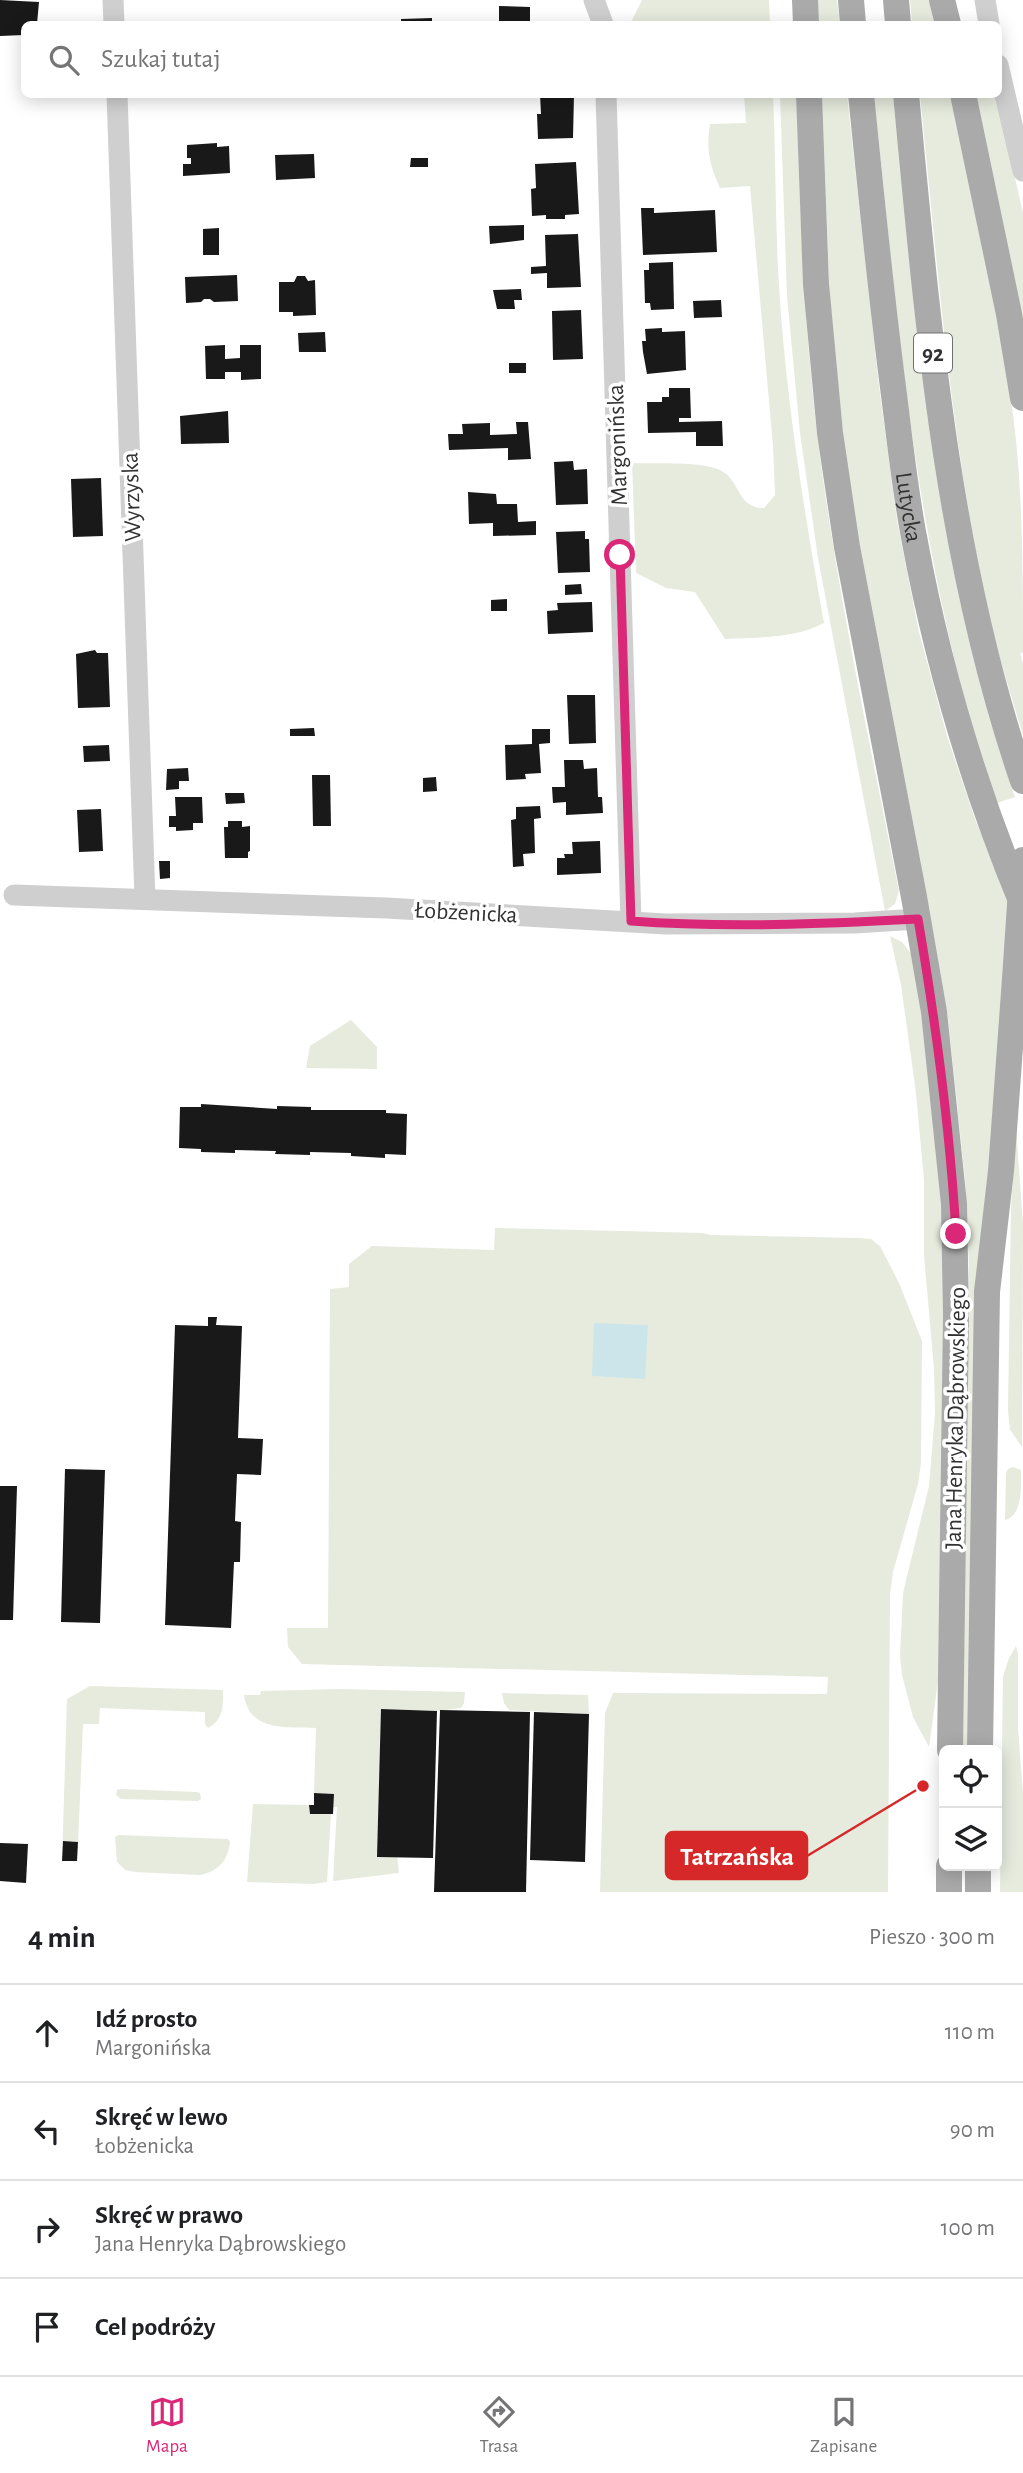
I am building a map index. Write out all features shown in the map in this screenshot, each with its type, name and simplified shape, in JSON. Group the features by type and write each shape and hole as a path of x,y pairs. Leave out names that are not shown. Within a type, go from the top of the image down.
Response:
{"main road":[{"path":"805,0 806,21"},
{"path":"850,0 853,21"},
{"path":"896,0 898,21"},
{"path":"942,0 947,21"},
{"name":"Jana Henryka Dąbrowskiego","path":"809,98 817,284 830,433 847,547 918,919 940,1064 956,1234 950,1745"},
{"name":"Lutycka","path":"861,98 888,349 917,555 950,698 989,819 1023,906"},
{"name":"Lutycka","path":"906,98 933,349 958,535 992,681 1023,781"},
{"path":"964,98 1009,314 1023,398"},
{"name":"Jana Henryka Dąbrowskiego","path":"980,1745 987,1292 1001,1171 1023,860"},
{"path":"949,1871 949,1892"},
{"path":"978,1871 978,1892"}],"street":[{"path":"113,0 114,21"},
{"path":"593,0 602,21"},
{"path":"985,0 988,21"},
{"path":"1002,74 1017,122 1023,171"},
{"name":"Wyrzyska","path":"117,98 145,899"},
{"name":"Margonińska","path":"606,98 631,921"},
{"name":"Łobżenicka","path":"14,895 386,908 693,923 855,923 918,919"}],"shaded area":[{"path":"642,0 769,0 770,21 632,21"},
{"path":"818,0 837,0 840,21 818,21"},
{"path":"910,0 929,0 933,21 912,21"},
{"path":"744,98 773,98 778,262 786,371 824,623 788,635 725,639 695,592 666,588 636,573 632,463 694,464 717,469 730,478 744,500 756,507 764,508 775,495 750,186 720,188 711,164 708,141 710,124 746,123"},
{"path":"780,98 797,98 803,264 817,433 843,606 899,891 895,904 885,911 818,558 800,433 787,296"},
{"path":"822,98 847,98 879,386 897,520 919,632 947,736 975,819 1023,939 987,1182 975,1290 968,1745 962,1745 969,1267 965,1180 948,1018 869,603 846,463 830,305"},
{"path":"874,98 893,98 921,361 947,538 965,625 988,712 1015,797 997,803 970,717 930,542 915,453"},
{"path":"920,98 951,98 987,266 1011,396 1020,493 1023,573 1023,653 1020,653 1023,663 1023,735 989,614 973,535 946,346"},
{"path":"976,98 997,98 1023,213 1023,323"},
{"path":"890,936 902,942 912,955 936,1141 944,1240 940,1667 929,1747 913,1717 900,1656 903,1593 929,1486 935,1413 924,1255 924,1180 916,1093 901,985"},
{"path":"351,1020 377,1047 377,1069 306,1068 310,1046"},
{"path":"1016,1127 1023,1224 1022,1447 1010,1430 1008,1411 1011,1208"},
{"path":"495,1228 860,1238 871,1239 880,1246 899,1283 922,1341 921,1463 918,1484 893,1572 890,1594 888,1892 600,1892 605,1713 613,1693 827,1694 828,1677 302,1664 288,1647 287,1628 328,1628 330,1289 349,1287 349,1264 372,1246 494,1250"},
{"path":"1013,1467 1021,1470 1020,1500 1015,1513 1005,1520 1006,1473"},
{"path":"1016,1646 1023,1793 1023,1892 1000,1892 1003,1677"},
{"path":"90,1686 223,1690 222,1707 217,1721 208,1728 205,1724 205,1712 100,1708 99,1724 83,1724 78,1844 63,1841 62,1861 67,1699"},
{"path":"341,1689 465,1692 461,1708 437,1711 382,1709 399,1873 333,1881 337,1807 333,1807 334,1794 314,1793 316,1728 282,1727 261,1721 253,1716 247,1707 244,1695 260,1695 261,1691"},
{"path":"502,1693 588,1695 589,1714 509,1710"},
{"path":"120,1789 197,1792 200,1793 201,1799 121,1799 116,1795"},
{"path":"253,1804 309,1805 310,1814 331,1814 327,1882 247,1882"},
{"path":"115,1837 228,1839 230,1842 221,1864 207,1873 135,1872 125,1870 117,1862"}],"water":[{"path":"594,1323 648,1325 645,1379 592,1376"}],"building":[{"path":"0,0 39,2 37,21 21,21 21,35 0,36"},
{"path":"499,6 530,7 530,21 499,21"},
{"path":"432,18 432,21 401,21"},
{"path":"540,98 574,98 573,138 538,139 537,114 541,114"},
{"path":"217,143 217,147 229,146 230,173 183,176 183,164 191,164 191,158 187,158 187,145"},
{"path":"314,154 315,178 276,180 275,155"},
{"path":"411,158 428,158 428,167 410,167"},
{"path":"576,162 579,214 565,215 565,219 546,219 546,215 532,216 531,189 536,188 535,164"},
{"path":"641,208 654,208 654,213 715,210 717,252 643,255"},
{"path":"524,225 524,240 490,244 489,226"},
{"path":"219,228 219,255 203,255 203,229"},
{"path":"578,234 581,287 547,288 547,273 531,274 531,267 546,266 545,235"},
{"path":"673,262 674,309 651,310 650,303 645,303 644,270 649,270 649,263"},
{"path":"237,275 238,301 214,302 204,299 201,302 186,303 185,277"},
{"path":"297,276 305,276 308,281 315,280 316,315 293,316 293,312 279,312 279,282 294,282"},
{"path":"521,289 522,300 514,300 515,309 497,309 493,290"},
{"path":"721,300 722,317 694,318 693,301"},
{"path":"581,310 583,359 553,360 552,311"},
{"path":"662,328 662,332 685,331 686,370 647,374 642,341 646,341 645,329"},
{"path":"325,332 326,352 299,352 298,333"},
{"path":"225,345 225,359 240,358 240,345 261,345 261,379 241,380 241,372 225,372 225,379 206,379 205,346"},
{"path":"509,363 526,363 526,373 509,373"},
{"path":"669,388 690,388 691,418 679,418 679,422 722,421 723,446 696,446 696,432 648,433 647,402 662,402 662,397 669,397"},
{"path":"228,411 229,443 181,444 180,416"},
{"path":"516,422 528,422 531,459 508,460 508,448 449,450 448,434 463,434 462,424 490,423 490,435 517,434"},
{"path":"573,461 574,470 587,469 588,504 556,505 554,462"},
{"path":"101,478 103,536 73,537 71,479"},
{"path":"468,492 496,494 497,504 517,504 518,522 536,521 536,535 493,536 493,523 469,524"},
{"path":"585,531 585,539 589,539 590,572 558,573 556,532"},
{"path":"581,584 582,594 565,595 565,585"},
{"path":"507,599 507,611 491,611 491,600"},
{"path":"592,602 593,632 548,634 547,611 558,610 557,603"},
{"path":"95,650 97,653 108,653 110,707 78,708 76,654"},
{"path":"567,695 595,695 596,743 569,744"},
{"path":"314,728 315,736 290,736 290,729"},
{"path":"532,729 550,729 550,743 539,744 541,773 525,774 526,779 506,780 505,745 532,744"},
{"path":"109,745 110,761 84,762 83,746"},
{"path":"564,760 583,760 584,769 597,768 598,797 602,797 603,813 566,815 566,802 553,803 552,787 565,787"},
{"path":"188,768 189,781 179,781 179,789 166,790 167,769"},
{"path":"312,775 330,775 331,826 313,826"},
{"path":"436,777 437,791 423,792 423,778"},
{"path":"225,793 244,793 245,803 226,804"},
{"path":"175,797 202,797 203,823 193,823 193,830 176,831 176,827 169,827 169,816 176,816"},
{"path":"540,806 541,818 534,819 535,853 523,854 524,866 513,867 511,820 516,819 516,807"},
{"path":"101,809 103,851 79,852 77,810"},
{"path":"228,821 242,821 242,827 250,826 248,858 225,858 224,827 228,827"},
{"path":"600,841 601,873 557,875 557,858 565,858 564,854 573,854 572,842"},
{"path":"159,861 170,861 170,878 160,879"},
{"path":"201,1104 277,1109 277,1106 311,1107 311,1110 386,1110 386,1113 407,1114 406,1155 385,1154 385,1158 351,1156 351,1153 310,1152 310,1155 235,1150 235,1153 179,1148 180,1107 201,1107"},
{"path":"208,1317 217,1317 216,1325 242,1326 238,1438 263,1439 261,1475 237,1474 235,1521 241,1522 240,1562 234,1562 231,1628 165,1625 175,1325 208,1326"},
{"path":"65,1469 105,1470 100,1623 61,1622"},
{"path":"0,1486 17,1486 13,1620 0,1620"},
{"path":"381,1709 437,1711 433,1858 377,1857"},
{"path":"440,1710 530,1712 526,1892 434,1892"},
{"path":"534,1712 589,1714 585,1862 530,1860"},
{"path":"314,1793 334,1794 333,1814 310,1814 309,1805 314,1805"},
{"path":"63,1841 78,1842 77,1861 62,1861"},
{"path":"0,1843 28,1844 26,1883 0,1881"}],"place":[{"name":"Tatrzańska","path":"923,1786"}],"route":[{"path":"620,555 631,921 855,923 918,919 934,1012 956,1234"}]}
